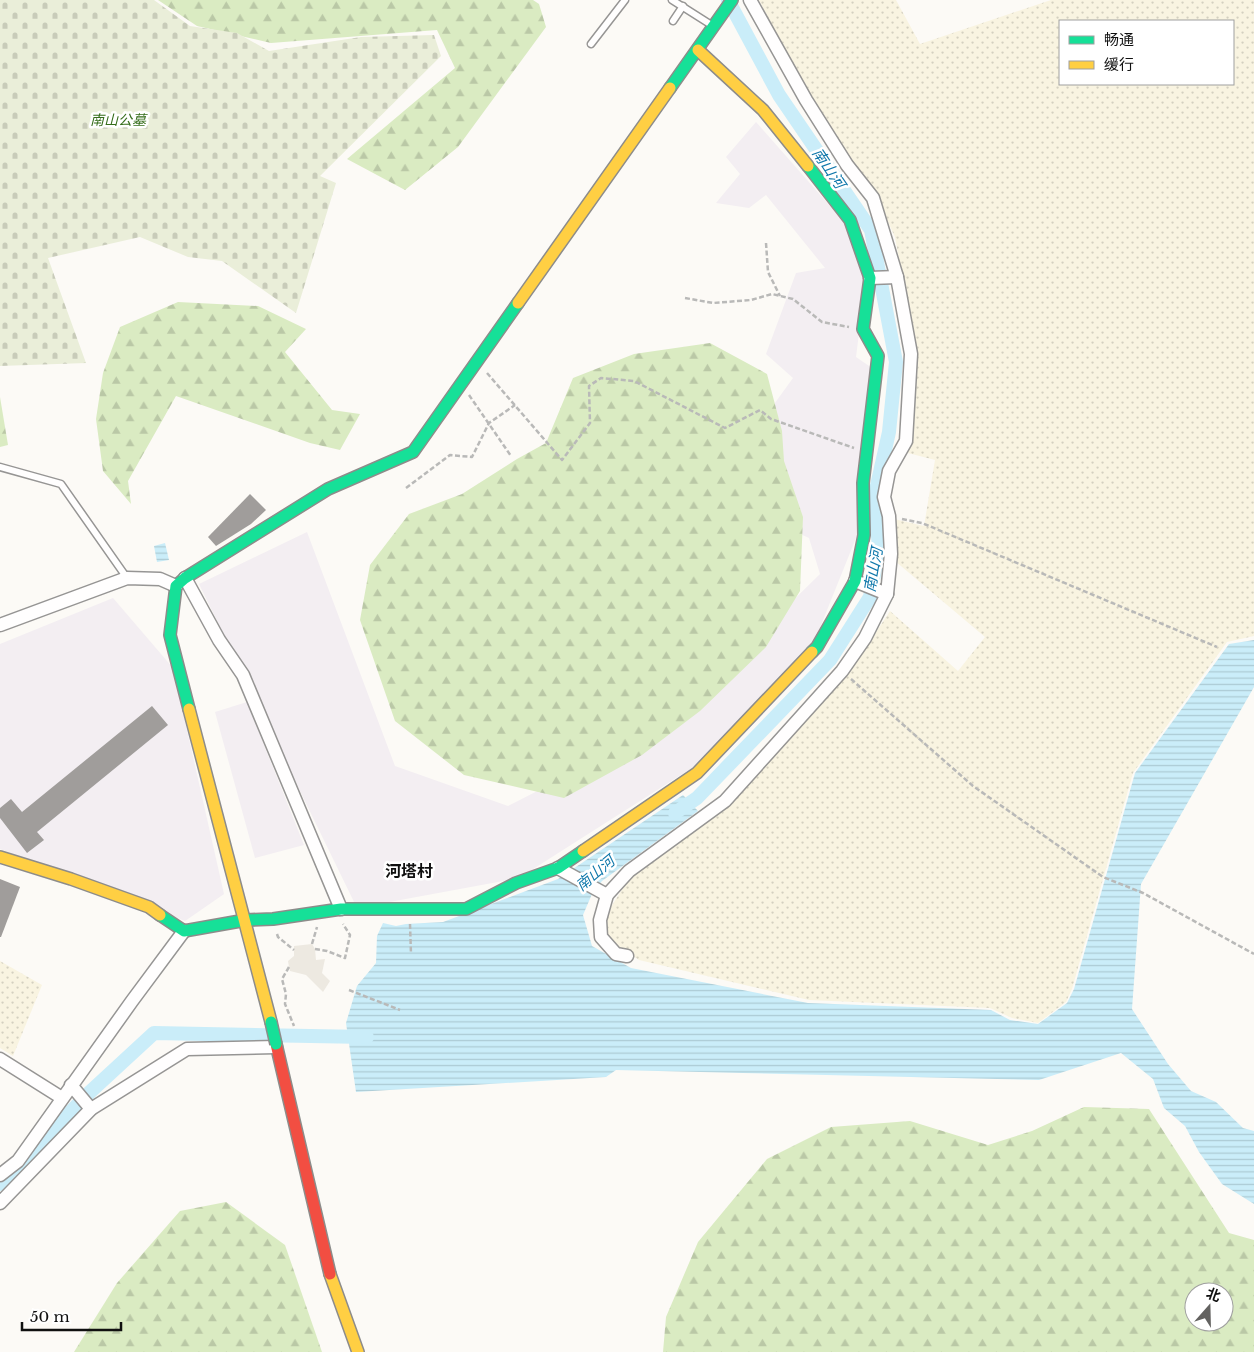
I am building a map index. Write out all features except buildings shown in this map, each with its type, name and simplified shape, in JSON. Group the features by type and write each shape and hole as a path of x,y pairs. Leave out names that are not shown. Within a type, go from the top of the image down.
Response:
{"street":[{"path":"0,625 127,578 181,582 328,489 413,452 732,0"},
{"path":"627,956 616,954 602,937 600,920 607,895 629,871 725,801 842,671 866,638 887,594 891,554 888,516 884,497 889,471 906,441 911,354 897,277 873,198 847,165 806,100 750,0"},
{"path":"0,1175 18,1161 71,1085 184,931 246,920 273,919 337,909 466,909 516,883 558,868 697,773 817,647 854,581 864,535 863,483 878,356 863,329 870,278 850,220 763,110 698,50"},
{"path":"870,278 897,277"},
{"path":"854,581 887,594"},
{"path":"181,582 243,675 337,909"},
{"path":"181,582 170,635 246,920 332,1283 358,1352"},
{"path":"0,857 71,879 149,907 184,931"},
{"path":"558,868 607,895"},
{"path":"0,1202 90,1109 187,1048 276,1045"},
{"path":"0,1059 62,1098"},
{"path":"71,1085 90,1109"}],"lane":[{"path":"591,44 625,0"},
{"path":"672,0 716,25"},
{"path":"673,20 683,6"},
{"path":"0,468 61,484 127,578"}],"path":[{"path":"766,243 768,272 780,296"},
{"path":"685,298 712,303 752,300 772,294 793,299 822,322 863,329"},
{"path":"478,361 562,460 590,423 589,386 601,378 634,381 725,428 760,410 771,419 867,453"},
{"path":"461,384 511,456"},
{"path":"406,488 450,455 472,457 489,423 515,405"},
{"path":"888,516 922,523 1217,647"},
{"path":"842,671 973,786 1103,877 1144,893 1254,954"},
{"path":"315,949 327,951 345,958 350,935 337,909"},
{"path":"410,910 411,954"},
{"path":"273,919 278,937 294,950"},
{"path":"289,967 282,979 286,994 285,1004 294,1026"},
{"path":"349,990 400,1010"}],"shaded area":[{"path":"759,0 896,0 920,44 1051,0 1254,0 1254,636 1227,642 1133,773 1072,989 1066,1002 1038,1023 1012,1018 990,1008 809,1000 639,960 606,938 602,921 632,874 727,805 863,652 890,611 958,671 985,637 895,561 894,519 924,526 935,460 904,452 916,354 895,237 876,196 810,98"},
{"path":"756,122 845,223 866,278 856,357 872,368 858,533 815,640 695,766 519,878 357,908 199,584 307,532 395,766 508,806 665,726 820,574 809,538 770,520 772,407 793,378 766,354 796,273 825,268 766,195 749,208 716,203 740,174 726,157"},
{"path":"113,598 173,668 224,894 185,921 0,849 0,644"},
{"path":"247,702 304,845 255,858 215,712"},
{"path":"312,944 315,949 316,960 325,959 322,973 330,981 323,992 306,975 290,971 289,967 288,961 294,956 294,946"},
{"path":"0,961 42,985 13,1056 0,1048"}],"green space":[{"name":"南山公墓","path":"0,0 154,0 190,26 237,33 269,51 361,37 434,35 441,56 320,176 336,183 296,313 222,261 188,257 140,237 48,258 86,363 0,366"},
{"path":"158,0 533,0 539,4 546,27 458,147 405,190 347,159 455,68 437,30 271,43 197,26"},
{"path":"178,302 258,306 306,329 285,352 332,410 360,414 340,450 310,443 176,396 128,481 131,504 103,471 96,419 103,373 120,327"},
{"path":"710,343 767,374 782,431 784,461 803,517 800,591 766,647 700,711 642,755 564,798 464,775 395,721 360,620 370,565 409,514 462,494 546,443 573,378 634,354"},
{"path":"0,397 8,445 0,447"},
{"path":"1084,1107 1149,1109 1229,1233 1254,1240 1254,1352 663,1352 666,1317 698,1242 767,1159 831,1127 910,1121 988,1145 1032,1131"},
{"path":"226,1202 285,1245 322,1352 74,1352 117,1283 180,1211"}],"water":[{"path":"165,543 169,560 157,562 154,546"},
{"path":"1254,640 1254,687 1141,884 1132,1009 1168,1064 1191,1091 1216,1102 1243,1128 1254,1131 1254,1204 1222,1184 1199,1152 1185,1126 1164,1108 1153,1079 1121,1053 1039,1080 616,1070 606,1077 356,1092 346,1023 357,986 376,963 377,936 383,923 396,926 443,922 558,879 683,795 698,811 602,881 592,894 583,915 592,946 631,968 808,1003 991,1010 1010,1020 1038,1024 1067,1003 1074,989 1135,773 1229,644"}],"waterway":[{"name":"南山河","path":"675,813 697,798 830,660 870,597 879,546 874,499 889,432 896,362 871,230 779,95 728,0"},
{"path":"0,1184 90,1092 154,1033 367,1037"}],"traffic: fast":[{"path":"670,88 732,0"},
{"path":"808,166 850,220 870,278 863,329 878,356 863,483 864,535 855,581 817,647 812,652"},
{"path":"189,709 170,635 176,586 185,578 328,489 413,452 518,303"},
{"path":"160,915 184,931 246,920 273,919 341,909 466,909 516,883 558,868 583,851"},
{"path":"271,1022 276,1044"}],"traffic: slow":[{"path":"698,50 763,110 808,166"},
{"path":"518,303 670,88"},
{"path":"583,851 697,773 812,652"},
{"path":"189,709 271,1022"},
{"path":"0,857 71,879 149,907 160,915"},
{"path":"330,1274 358,1352"}],"traffic: jam":[{"path":"276,1044 330,1274"}],"district":[{"name":"河塔村","path":"409,871"}]}
